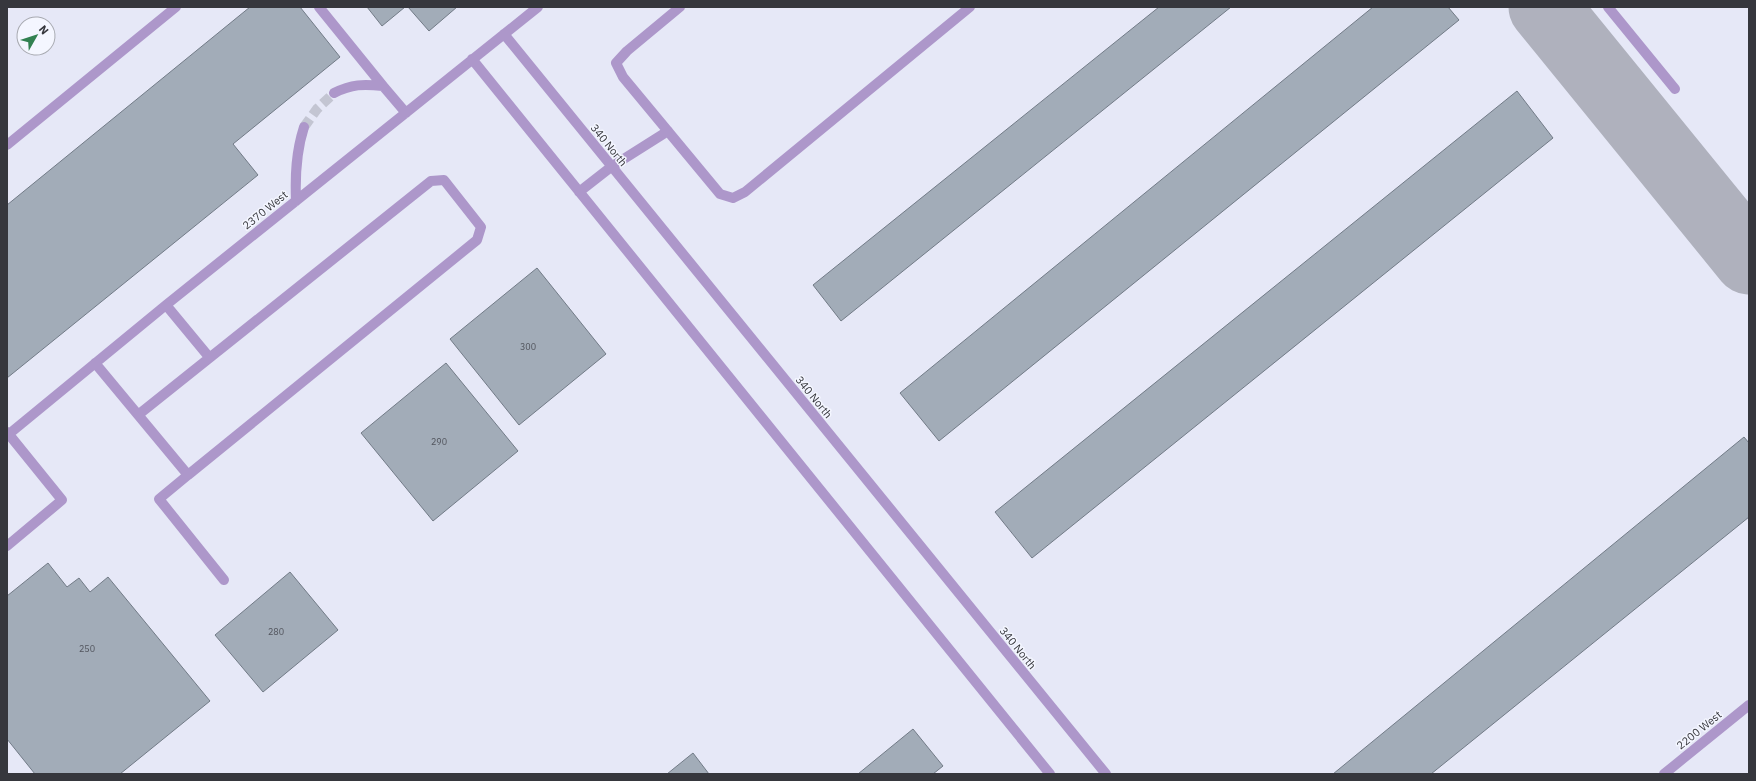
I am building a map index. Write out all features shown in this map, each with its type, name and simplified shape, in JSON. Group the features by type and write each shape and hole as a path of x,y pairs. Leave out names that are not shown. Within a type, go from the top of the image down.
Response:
{"street":[{"path":"7,145 176,7"},
{"path":"319,7 406,112"},
{"name":"2370 West","path":"8,433 538,7"},
{"path":"680,7 627,51 616,63 623,77 720,194 733,198 745,192 965,8"},
{"path":"1608,7 1675,89"},
{"name":"340 North","path":"504,34 1106,774"},
{"path":"472,59 1050,774"},
{"path":"334,93 347,87 365,84 383,86"},
{"path":"296,201 295,175 298,148 304,127"},
{"path":"580,192 611,167 668,131"},
{"path":"138,415 431,181 444,180 481,227 477,240 158,499 224,580"},
{"path":"166,305 209,358"},
{"path":"95,363 188,475"},
{"path":"7,546 62,500 8,433"},
{"name":"2200 West","path":"1664,774 1749,705"}],"building":[{"path":"250,7 300,7 340,57 233,144 258,175 7,378 7,205"},
{"path":"367,7 405,7 382,26"},
{"path":"408,7 457,7 429,31"},
{"path":"1159,7 1231,7 841,321 813,285"},
{"path":"1373,7 1448,7 1459,20 939,441 900,393"},
{"path":"1517,91 1553,138 1032,558 995,512"},
{"path":"537,268 606,354 519,425 450,339"},
{"path":"446,363 518,451 433,521 361,433"},
{"path":"1744,437 1749,443 1749,517 1431,774 1333,774"},
{"path":"48,563 67,587 79,578 90,592 108,577 210,701 120,774 35,774 7,739 7,596"},
{"path":"290,572 338,630 263,692 215,635"},
{"path":"913,729 943,766 933,774 858,774"},
{"path":"693,753 709,774 667,774"}],"taxiway":[{"path":"1544,7 1749,259"}],"tunnel":[{"path":"304,127 317,109 334,93"}]}
